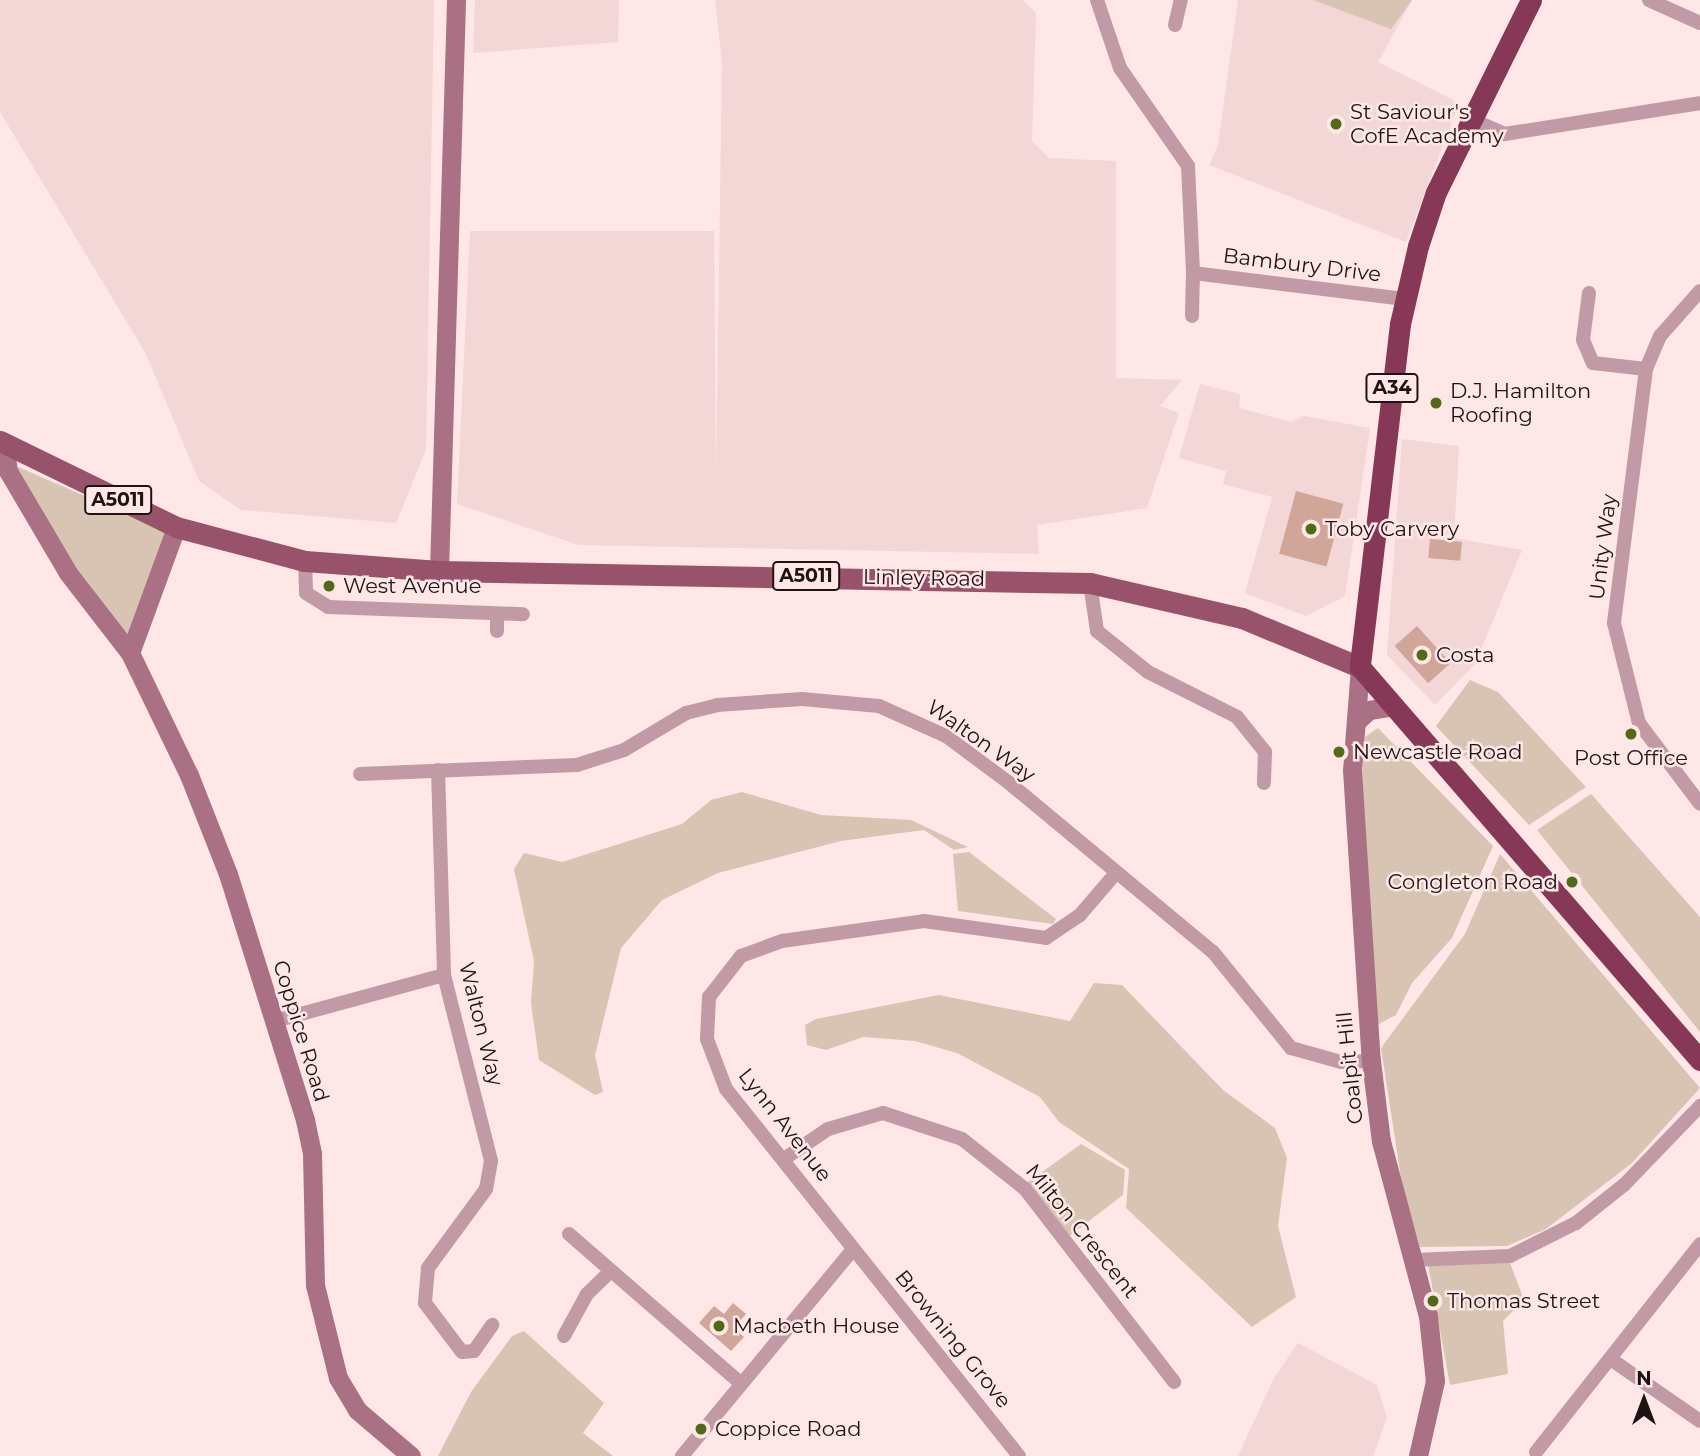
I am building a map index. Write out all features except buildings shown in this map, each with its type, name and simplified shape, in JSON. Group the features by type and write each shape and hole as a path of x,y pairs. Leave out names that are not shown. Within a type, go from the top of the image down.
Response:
{"highway":[{"name":"A34","path":"1360,667 1406,299 1436,192 1531,0"},
{"path":"1360,667 1700,1060"}],"main road":[{"name":"Linley Road","path":"2,442 176,527 240,549 305,561 439,571 1090,583 1230,614 1360,667"}],"street":[{"path":"439,571 456,0"},
{"name":"Bambury Drive","path":"1097,0 1120,68 1188,166 1193,273 1192,316"},
{"path":"1175,25 1181,0"},
{"path":"1649,0 1700,23"},
{"path":"1473,120 1505,134 1700,103"},
{"name":"Bambury Drive","path":"1193,273 1406,299"},
{"name":"Unity Way","path":"1700,291 1660,336 1646,369 1615,623 1639,723 1700,804"},
{"path":"1589,292 1583,340 1593,363 1646,369"},
{"name":"Coppice Road","path":"2,442 8,471 68,573 130,653 223,862 275,1021 312,1154 315,1285 323,1331 357,1410 411,1456"},
{"path":"130,653 176,527"},
{"path":"305,561 306,593 328,607 523,614"},
{"path":"1090,583 1097,631 1148,672 1237,717 1265,752 1264,783"},
{"path":"497,614 497,631"},
{"name":"Coalpit Hill","path":"1360,667 1352,770 1371,1061 1381,1141 1428,1316 1435,1381 1418,1456"},
{"name":"Walton Way","path":"360,774 577,765 624,750 686,713 717,705 847,701 910,716 946,736 1213,952 1291,1048 1329,1061 1371,1061"},
{"path":"1356,722 1369,710 1393,706"},
{"name":"Walton Way","path":"438,769 444,975 483,1120 490,1179 428,1268 424,1291 440,1328 462,1352 474,1351 492,1325"},
{"name":"Lynn Avenue","path":"853,1249 726,1089 707,1039 709,997 741,956 782,941 924,921 1046,938 1080,915 1115,874"},
{"path":"275,1021 444,975"},
{"path":"1413,1260 1510,1256 1576,1223 1624,1185 1700,1106"},
{"name":"Milton Crescent","path":"783,1158 828,1129 883,1113 962,1139 1031,1196 1174,1382"},
{"path":"569,1234 738,1381"},
{"path":"1536,1452 1612,1360 1700,1244"},
{"path":"682,1456 738,1381 853,1249"},
{"name":"Browning Grove","path":"853,1249 1019,1456"},
{"path":"564,1336 587,1294 610,1272"},
{"path":"1612,1360 1700,1421"}],"shaded area":[{"path":"0,0 434,0 426,450 396,523 241,510 199,481 146,354 0,112"},
{"path":"475,0 619,0 618,42 473,53"},
{"path":"715,0 1023,0 1036,13 1032,141 1049,158 1116,161 1116,378 1182,380 1160,406 1179,413 1147,508 1037,525 1039,554 579,545 457,504 470,231 714,231 716,479 722,63"},
{"name":"St Saviour's CofE Academy","path":"1238,0 1412,0 1378,62 1459,103 1406,242 1209,165 1218,145"},
{"path":"1313,0 1412,0 1391,29"},
{"path":"1200,384 1240,394 1239,408 1291,422 1304,416 1370,428 1345,596 1306,616 1245,593 1272,497 1223,484 1226,471 1179,458"},
{"path":"1402,439 1459,446 1454,538 1522,550 1475,664 1435,705 1387,655"},
{"path":"16,466 172,534 129,644 67,563"},
{"path":"1470,680 1498,692 1586,787 1529,825 1436,726"},
{"path":"1378,728 1493,846 1452,938 1412,983 1396,1015 1375,1026 1362,779 1365,737"},
{"path":"742,792 821,815 911,820 968,847 954,850 924,830 841,841 718,873 662,900 621,948 595,1055 603,1092 595,1095 539,1060 531,1003 534,961 514,869 524,853 562,862 682,824 711,800"},
{"path":"1591,794 1700,917 1700,1032 1537,830"},
{"path":"969,852 1056,919 1053,924 958,911 953,854"},
{"path":"1500,854 1700,1088 1632,1163 1546,1229 1507,1246 1420,1247 1402,1184 1381,1048 1465,934"},
{"path":"1094,983 1122,985 1223,1090 1275,1128 1287,1158 1278,1226 1296,1297 1252,1327 1126,1208 1129,1169 1059,1122 1040,1097 957,1053 915,1041 863,1037 826,1050 807,1045 805,1025 816,1019 939,995 1070,1021"},
{"path":"1081,1144 1125,1170 1123,1195 1068,1237 1024,1185"},
{"path":"1510,1263 1524,1300 1503,1321 1508,1374 1450,1385 1428,1264"},
{"path":"524,1331 604,1403 583,1433 613,1456 438,1456 471,1392 512,1336"},
{"path":"1298,1343 1377,1385 1387,1418 1373,1456 1238,1456 1274,1378"}],"place":[{"name":"St Saviour's CofE Academy","path":"1336,124"},
{"name":"D.J. Hamilton Roofing","path":"1436,403"},
{"name":"Toby Carvery","path":"1311,529"},
{"name":"West Avenue","path":"329,586"},
{"name":"Costa","path":"1422,655"},
{"name":"Post Office","path":"1631,734"},
{"name":"Newcastle Road","path":"1339,752"},
{"name":"Congleton Road","path":"1572,882"},
{"name":"Thomas Street","path":"1433,1301"},
{"name":"Macbeth House","path":"719,1326"},
{"name":"Coppice Road","path":"701,1429"}]}
